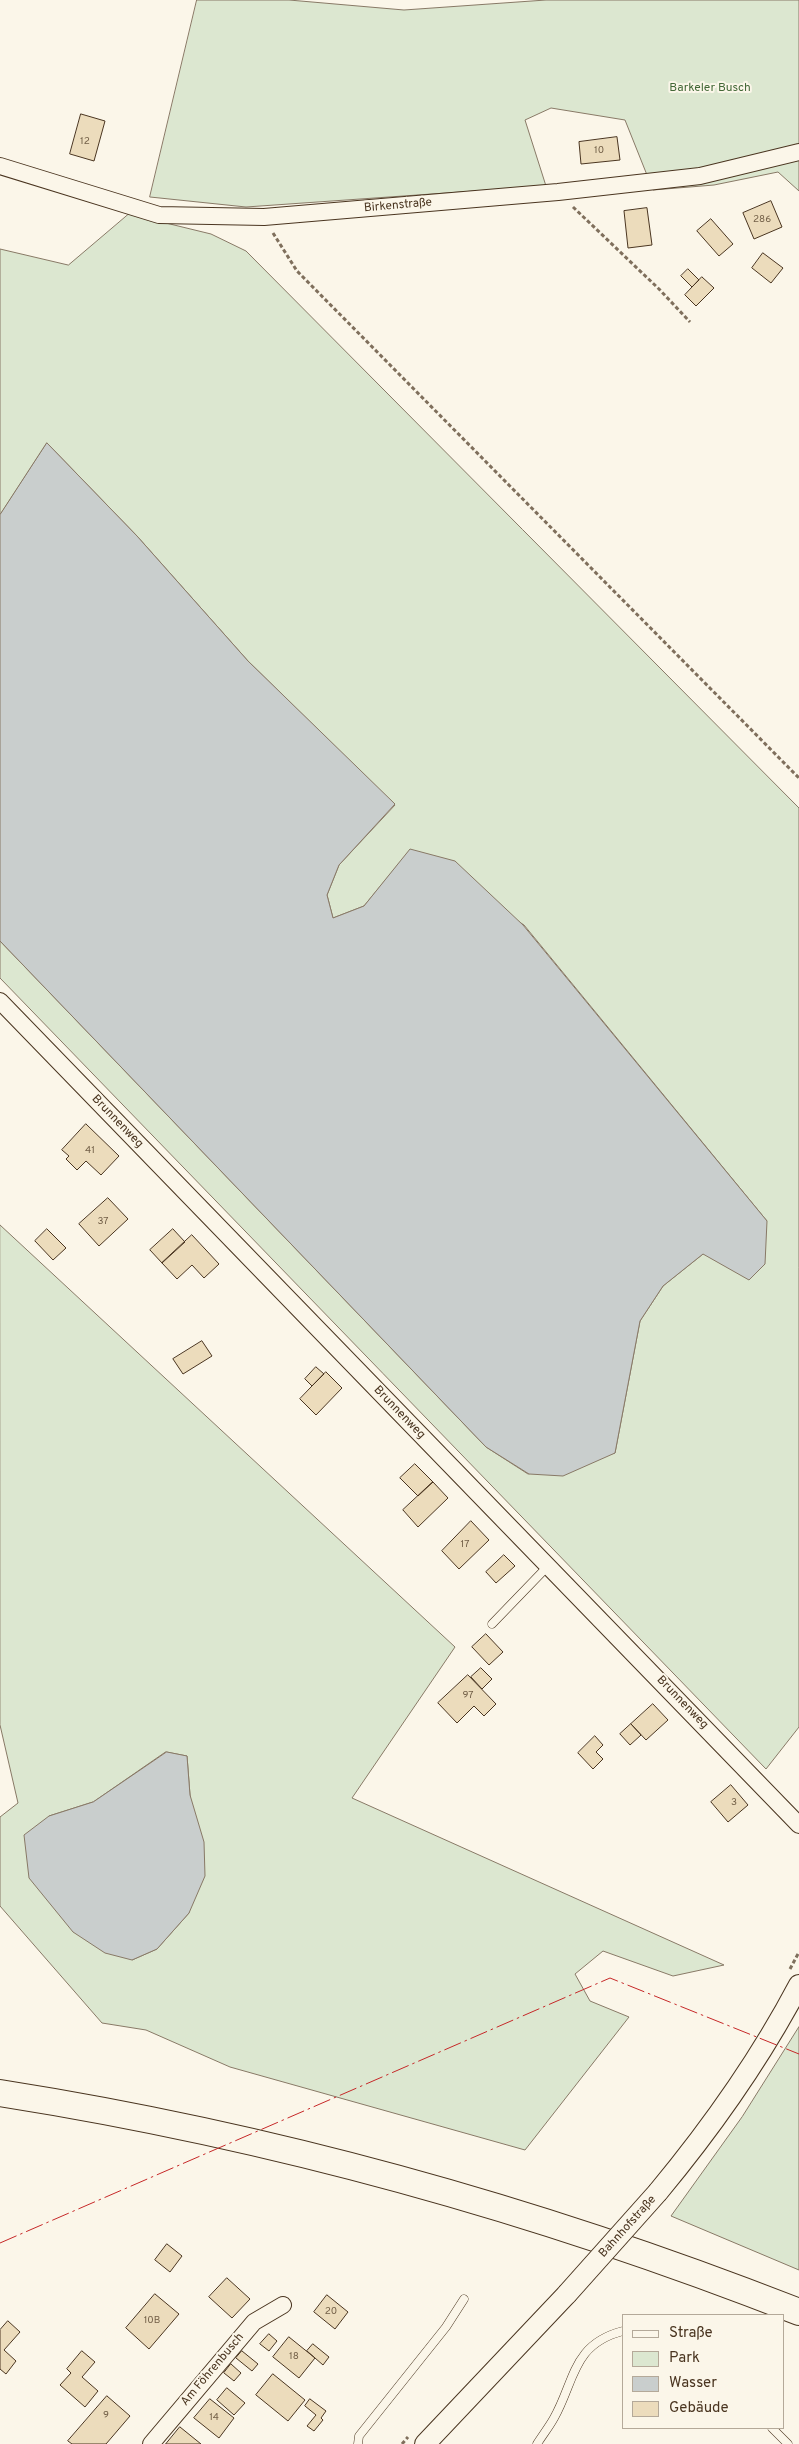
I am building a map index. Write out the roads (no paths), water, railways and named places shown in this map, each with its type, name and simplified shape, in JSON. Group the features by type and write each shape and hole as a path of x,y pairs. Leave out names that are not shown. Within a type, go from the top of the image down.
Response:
{"highway":[{"path":"0,2093 137,2118 256,2144 471,2199 566,2228 799,2312"}],"street":[{"name":"Birkenstraße","path":"0,166 159,215 264,217 558,192 700,176 799,152"},
{"name":"Brunnenweg","path":"0,1001 799,1825"},
{"name":"Bahnhofstraße","path":"425,2444 567,2294 658,2192 733,2095 775,2030 799,1985"},
{"name":"Am Föhrenbusch","path":"151,2444 254,2322 283,2305"}],"lane":[{"path":"492,1624 548,1566"},
{"path":"358,2444 358,2436 446,2327 464,2299"},
{"path":"536,2444 554,2418 575,2365 596,2343 622,2331"},
{"path":"773,2429 788,2444"}],"water":[{"path":"47,443 137,536 248,661 395,804 339,865 327,895 333,918 364,906 410,849 455,861 523,925 767,1221 765,1264 749,1280 703,1254 663,1286 640,1321 615,1453 563,1476 529,1474 486,1447 0,941 0,515"},
{"path":"167,1752 187,1756 190,1795 204,1842 205,1876 189,1913 157,1949 132,1960 105,1953 73,1932 29,1878 24,1835 49,1816 93,1802"}],"park label":[{"name":"Barkeler Busch","path":"710,89"}]}
